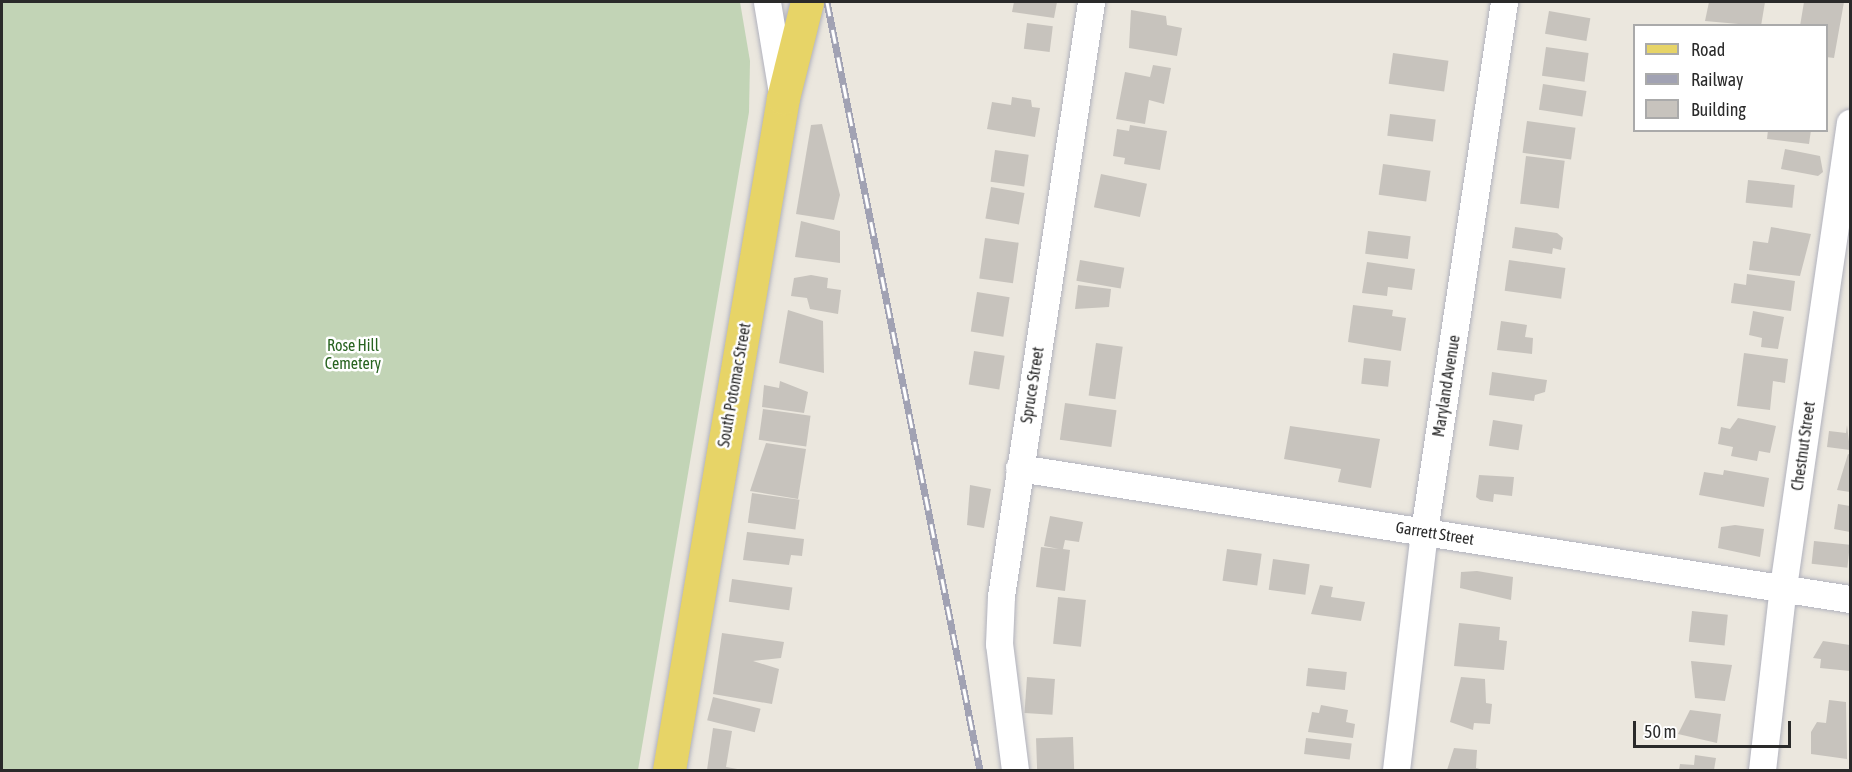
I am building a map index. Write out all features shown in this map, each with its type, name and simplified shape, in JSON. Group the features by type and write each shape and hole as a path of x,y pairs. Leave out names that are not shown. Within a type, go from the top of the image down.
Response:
{"main road":[{"name":"South Potomac Street","path":"669,771 783,98 807,2"}],"street":[{"path":"767,2 783,98"},
{"name":"Spruce Street","path":"1015,771 999,644 1019,468 1091,2"},
{"name":"Maryland Avenue","path":"1396,771 1424,531 1504,2"},
{"name":"Chestnut Street","path":"1762,771 1783,586 1851,123"},
{"name":"Garrett Street","path":"1019,468 1783,586 1851,599"}],"green space":[{"name":"Rose Hill Cemetery","path":"2,2 740,2 750,61 749,112 638,770 2,770"}],"building":[{"path":"1014,2 1057,2 1054,18 1012,12"},
{"path":"1709,2 1765,2 1761,24 1705,21"},
{"path":"1804,2 1844,2 1834,58 1828,57 1828,24 1800,24"},
{"path":"1131,10 1166,16 1167,25 1182,28 1177,56 1129,48"},
{"path":"1549,11 1590,18 1586,41 1545,34"},
{"path":"1027,23 1053,26 1050,52 1024,49"},
{"path":"1546,47 1589,53 1585,82 1542,76"},
{"path":"1393,53 1448,61 1444,91 1389,84"},
{"path":"1153,65 1171,68 1164,104 1149,100 1145,124 1116,119 1125,72 1150,77"},
{"path":"1543,84 1586,91 1582,117 1539,110"},
{"path":"1012,97 1031,100 1032,107 1040,108 1035,137 987,129 992,102 1011,105"},
{"path":"1390,114 1436,120 1433,141 1387,136"},
{"path":"1527,121 1576,128 1571,160 1523,153"},
{"path":"822,124 840,195 834,220 796,214 811,125"},
{"path":"1130,125 1167,131 1160,170 1124,164 1125,158 1113,156 1117,129 1129,131"},
{"path":"1768,132 1811,132 1809,144 1767,139"},
{"path":"1785,149 1820,156 1823,172 1818,176 1781,169"},
{"path":"995,150 1029,155 1024,186 991,182"},
{"path":"1526,156 1565,161 1559,208 1520,204"},
{"path":"1383,164 1431,171 1426,201 1379,195"},
{"path":"1101,174 1147,184 1140,217 1094,207"},
{"path":"1748,180 1795,185 1792,208 1746,203"},
{"path":"991,187 1024,193 1019,224 985,219"},
{"path":"801,221 840,231 840,263 795,257"},
{"path":"1515,227 1557,233 1563,238 1561,250 1553,248 1552,254 1512,248"},
{"path":"1771,227 1811,234 1800,276 1749,270 1753,241 1768,243"},
{"path":"1368,231 1411,236 1408,259 1365,254"},
{"path":"985,238 1019,243 1013,283 979,279"},
{"path":"1080,260 1124,268 1121,288 1076,281"},
{"path":"1509,260 1565,268 1561,299 1505,291"},
{"path":"1367,262 1415,269 1412,290 1388,287 1387,296 1362,293"},
{"path":"1747,274 1795,281 1791,311 1731,303 1734,283 1746,285"},
{"path":"811,275 828,278 827,288 841,290 838,314 810,309 807,298 791,296 794,278"},
{"path":"1078,285 1111,289 1109,307 1075,309"},
{"path":"977,292 1010,297 1003,337 971,332"},
{"path":"1353,305 1393,310 1392,316 1406,318 1401,351 1348,342"},
{"path":"788,310 823,321 824,373 779,363"},
{"path":"1753,311 1784,317 1778,349 1761,347 1762,338 1749,335"},
{"path":"1501,321 1527,325 1525,337 1533,338 1532,354 1497,350"},
{"path":"1096,343 1123,347 1115,399 1089,395"},
{"path":"974,351 1005,356 999,389 969,385"},
{"path":"1744,353 1788,359 1785,383 1773,381 1770,410 1737,406"},
{"path":"1364,358 1391,361 1388,387 1361,384"},
{"path":"1492,372 1547,380 1545,392 1535,395 1534,401 1489,395"},
{"path":"780,381 808,392 804,413 762,407 764,385 779,388"},
{"path":"1065,403 1116,410 1111,447 1060,440"},
{"path":"763,409 811,416 806,446 759,440"},
{"path":"1738,418 1776,426 1770,453 1759,451 1757,461 1731,456 1733,447 1718,444 1721,427 1730,429"},
{"path":"1493,420 1523,425 1519,450 1489,446"},
{"path":"1847,425 1850,450 1827,447 1829,431 1846,433"},
{"path":"1290,426 1380,439 1371,488 1338,482 1341,469 1284,459"},
{"path":"766,443 806,449 798,499 750,491"},
{"path":"1848,454 1850,455 1850,492 1837,490"},
{"path":"1724,470 1769,478 1764,507 1699,495 1704,472 1723,475"},
{"path":"1479,475 1514,477 1512,496 1494,494 1493,502 1480,500 1476,497"},
{"path":"970,485 991,489 984,528 967,525"},
{"path":"752,493 800,500 795,529 748,523"},
{"path":"1838,504 1850,506 1850,532 1834,529"},
{"path":"1050,516 1083,522 1079,542 1065,540 1063,549 1070,550 1065,591 1036,587 1041,547 1059,549 1044,546"},
{"path":"1735,525 1764,529 1760,557 1718,548 1721,527"},
{"path":"747,532 804,539 802,556 791,555 789,565 743,560"},
{"path":"1814,541 1850,545 1847,568 1812,564"},
{"path":"1227,549 1262,554 1257,586 1223,581"},
{"path":"1273,559 1310,564 1305,595 1269,590"},
{"path":"1477,571 1513,577 1511,600 1460,588 1461,572"},
{"path":"732,579 792,587 789,610 729,602"},
{"path":"1320,585 1333,587 1331,597 1365,602 1361,621 1311,614"},
{"path":"1058,597 1086,600 1081,647 1053,644"},
{"path":"1692,611 1728,615 1725,646 1689,642"},
{"path":"1459,623 1500,627 1499,640 1507,641 1504,670 1454,666"},
{"path":"722,633 784,642 781,658 753,661 779,669 772,704 713,694"},
{"path":"1823,641 1850,645 1850,671 1820,668 1821,659 1813,658"},
{"path":"1691,661 1732,665 1725,701 1695,698"},
{"path":"1308,668 1347,672 1345,690 1306,686"},
{"path":"1027,677 1055,679 1052,715 1024,713"},
{"path":"1461,677 1485,679 1486,703 1492,704 1490,724 1474,723 1473,730 1450,722"},
{"path":"713,697 761,709 755,732 707,720"},
{"path":"1829,700 1846,702 1847,759 1811,754 1811,732 1817,722 1826,723"},
{"path":"1321,705 1348,710 1346,722 1355,724 1353,738 1308,732 1312,712 1319,713"},
{"path":"1690,710 1721,714 1717,743 1678,734"},
{"path":"713,728 732,731 726,767 743,770 707,770"},
{"path":"1073,737 1074,770 1037,770 1036,738"},
{"path":"1306,738 1352,744 1350,759 1304,754"},
{"path":"1454,748 1477,750 1476,768 1484,770 1447,770"},
{"path":"1695,755 1716,758 1714,770 1679,770 1680,764 1694,765"}],"railway":[{"path":"827,2 980,770"}]}
